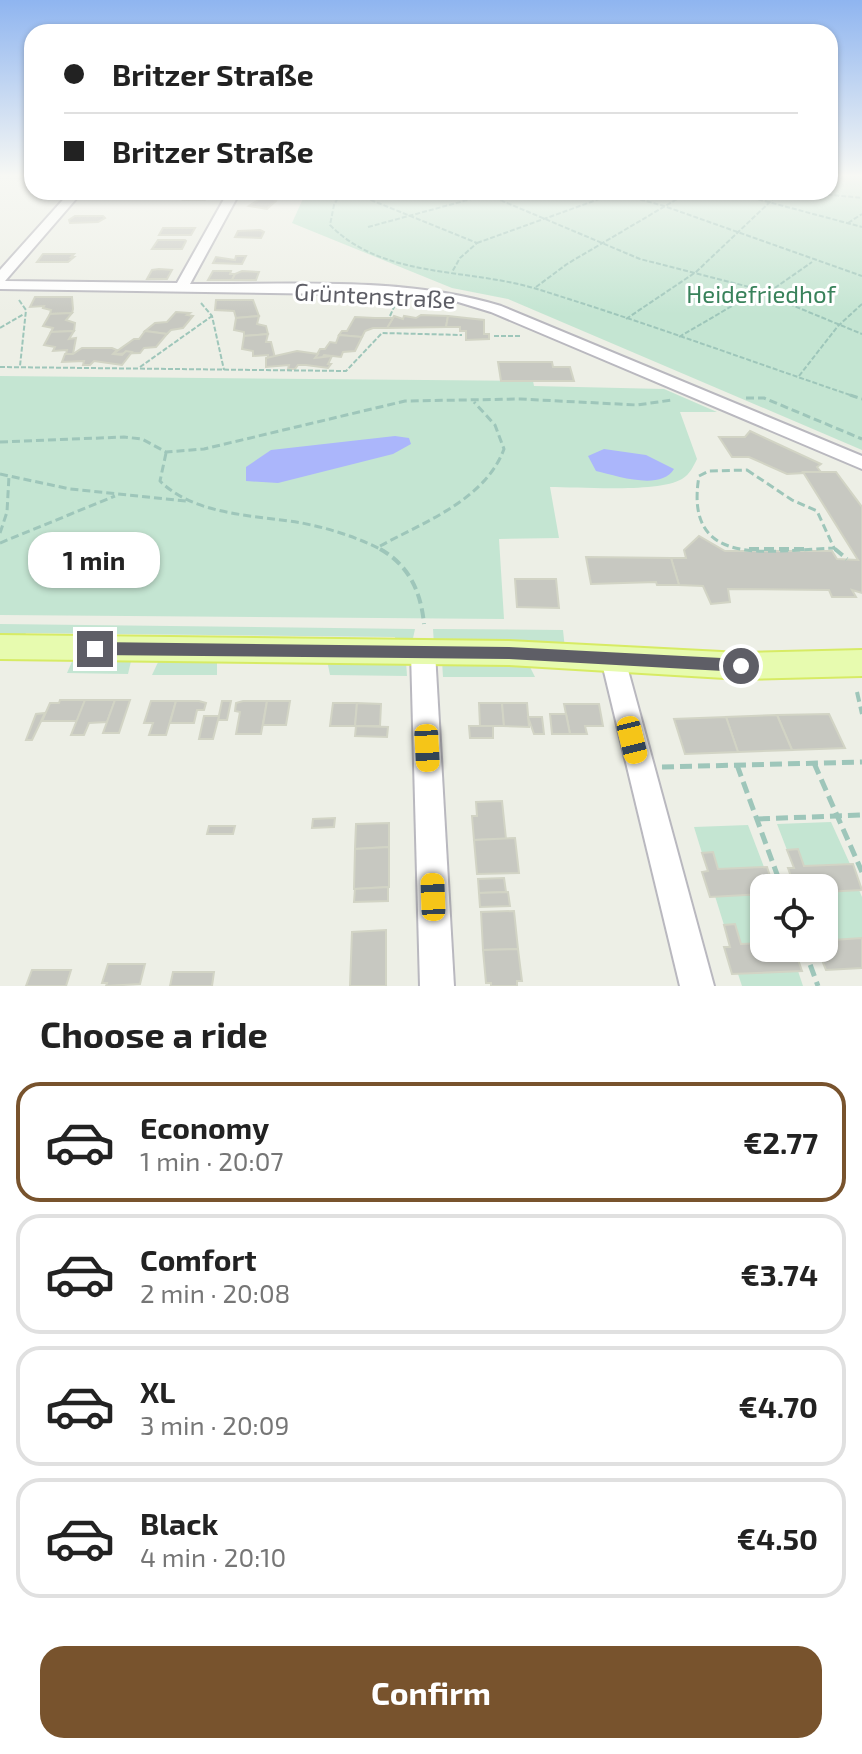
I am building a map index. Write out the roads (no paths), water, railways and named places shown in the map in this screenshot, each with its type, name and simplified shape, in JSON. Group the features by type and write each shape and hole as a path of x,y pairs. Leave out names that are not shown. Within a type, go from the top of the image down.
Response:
{"main road":[{"path":"0,647 424,638 509,653 741,666 859,678"}],"street":[{"path":"0,278 49,222"},
{"path":"181,288 217,222"},
{"name":"Grüntenstraße","path":"7,288 398,291 456,297 496,309 862,463"},
{"path":"424,638 437,986"},
{"path":"613,659 697,986"}],"water":[{"path":"395,436 409,438 411,444 393,454 278,483 246,481 246,467 271,450"},
{"path":"604,449 646,455 674,469 668,476 649,481 596,471 588,456"}],"park label":[{"name":"Heidefriedhof","path":"761,293"}]}
